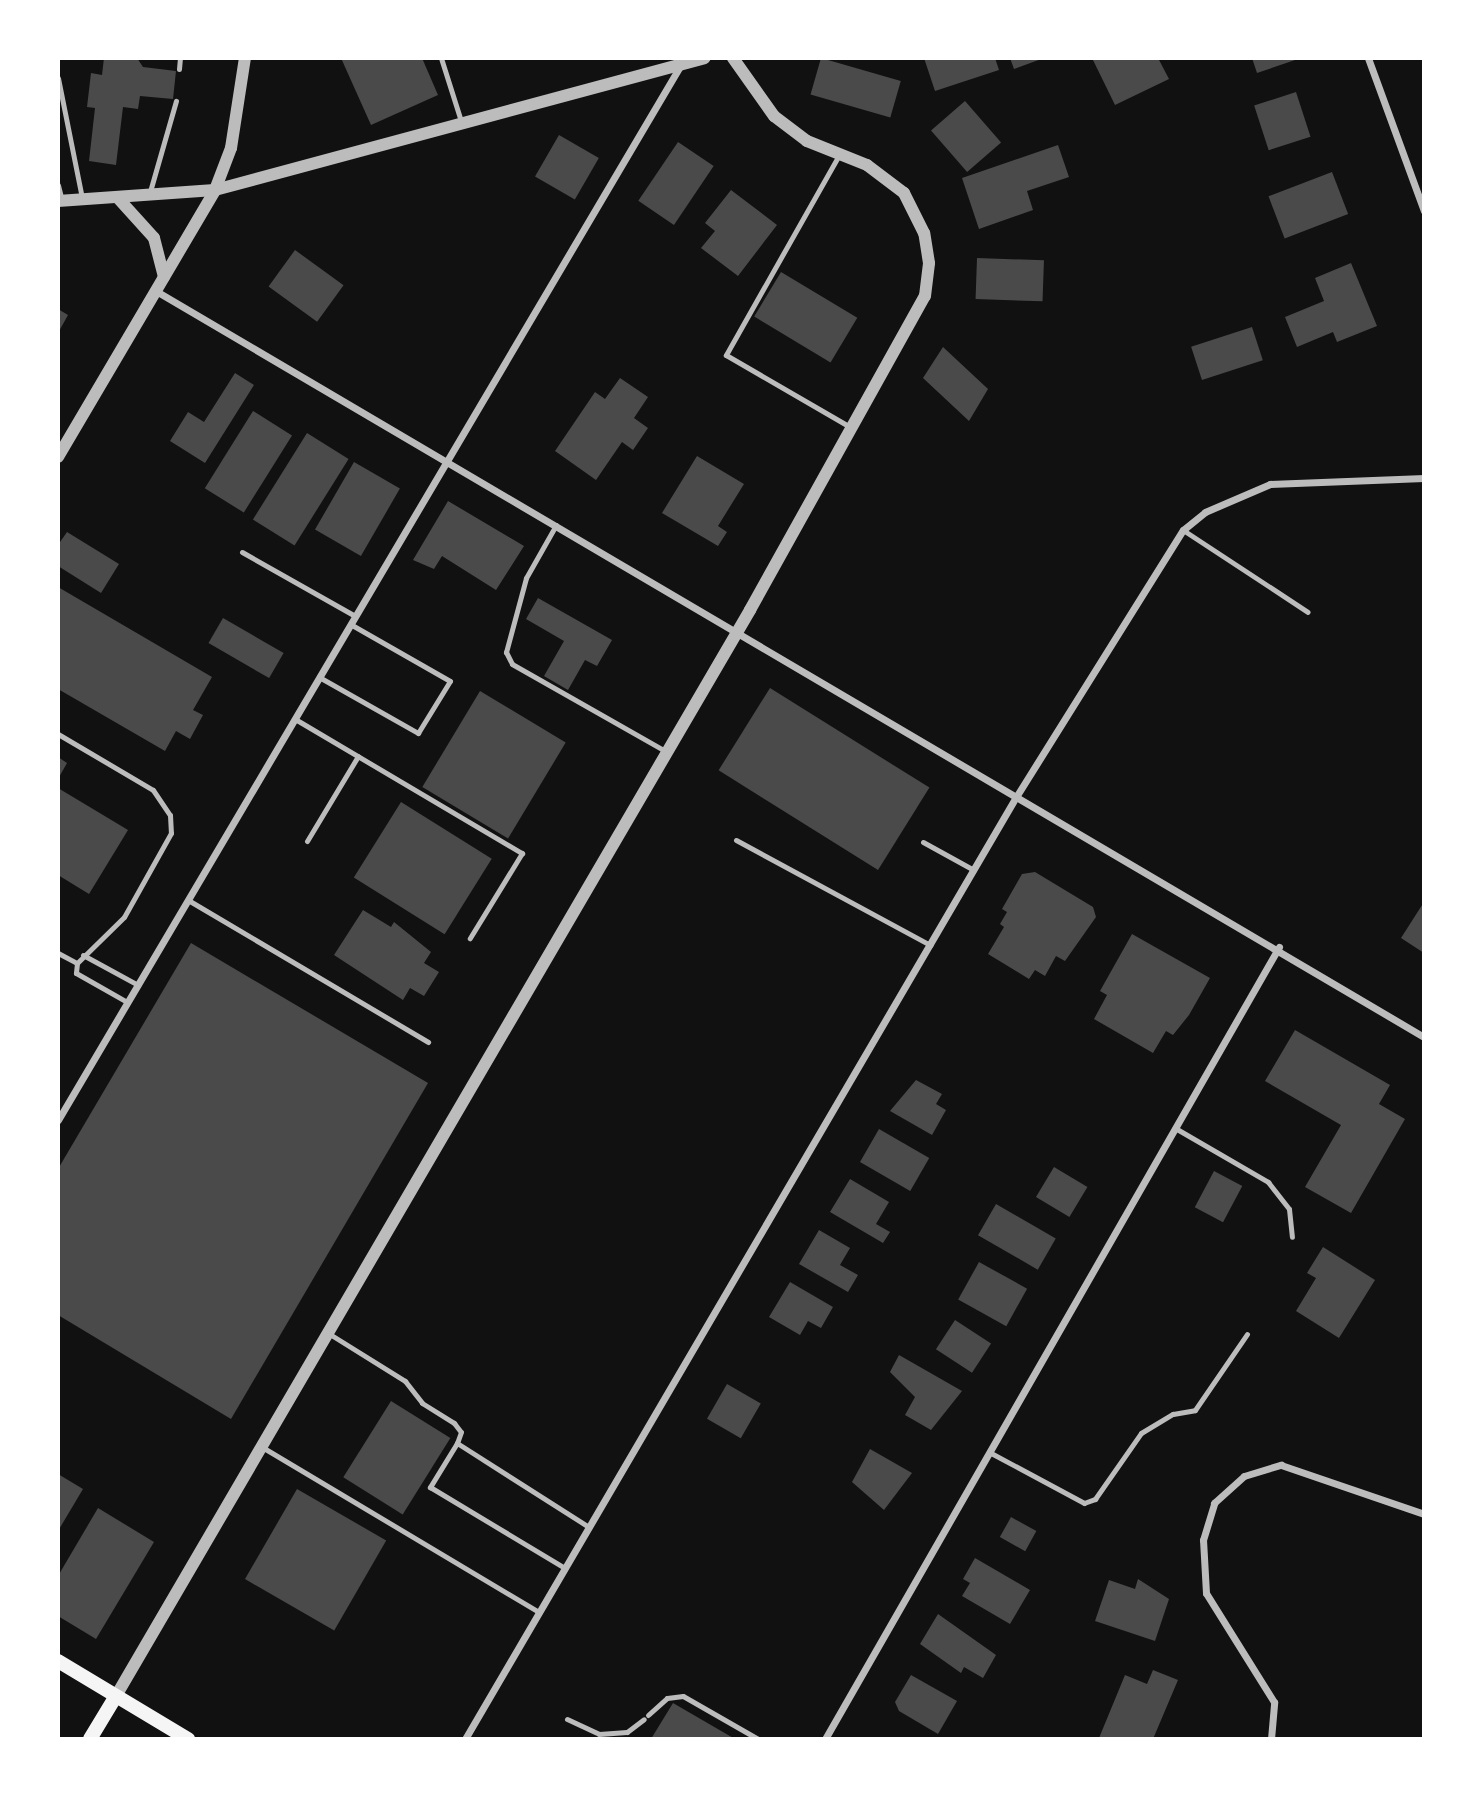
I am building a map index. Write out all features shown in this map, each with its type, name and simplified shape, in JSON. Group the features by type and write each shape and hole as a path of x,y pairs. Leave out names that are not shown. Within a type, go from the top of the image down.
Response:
{"main road":[{"path":"58,1661 185,1739"},
{"path":"90,1739 116,1696"}],"street":[{"path":"58,457 215,190 231,148 245,58"},
{"path":"60,201 215,190 705,58"},
{"path":"116,1696 909,332 929,263 924,233 904,193 867,165 839,155 774,116 733,58"},
{"path":"1368,58 1424,211"},
{"path":"58,1120 681,64"},
{"path":"117,197 153,238 164,277"},
{"path":"156,291 1016,797 1279,947 1424,1037"},
{"path":"465,1739 1016,797 1183,530 1205,512 1270,484 1424,478"},
{"path":"825,1739 1279,947"},
{"path":"1271,1739 1274,1702 1206,1593 1203,1540 1214,1503 1244,1476 1281,1465 1424,1514"}],"lane":[{"path":"179,69 180,58"},
{"path":"441,58 462,124"},
{"path":"58,78 83,200"},
{"path":"149,195 176,101"},
{"path":"839,155 726,355 853,429"},
{"path":"58,185 60,201"},
{"path":"556,525 526,578 506,652 512,664 667,752"},
{"path":"1183,530 1308,612"},
{"path":"242,552 355,616"},
{"path":"319,677 418,733 450,681 351,624"},
{"path":"295,719 522,853 470,938"},
{"path":"58,734 153,790 170,815 171,833 124,917 83,955 77,964 76,973 127,1002"},
{"path":"307,841 358,756"},
{"path":"736,840 930,945"},
{"path":"923,842 974,870"},
{"path":"188,900 428,1042"},
{"path":"58,953 77,964"},
{"path":"83,955 138,985"},
{"path":"1175,1128 1268,1182 1289,1209 1292,1237"},
{"path":"328,1333 405,1381 422,1403 454,1423 461,1432 430,1487 565,1568"},
{"path":"989,1452 1084,1503 1095,1499 1141,1433 1173,1414 1195,1410 1247,1334"},
{"path":"457,1443 589,1527"},
{"path":"262,1447 539,1612"},
{"path":"567,1719 599,1734 627,1732 667,1698 683,1696 758,1739"}],"building":[{"path":"104,58 137,58 143,67 176,71 173,99 140,96 138,109 123,107 116,165 89,161 95,108 87,107 91,73 102,75"},
{"path":"341,58 422,58 438,95 371,125"},
{"path":"821,58 901,81 890,117 811,95"},
{"path":"924,58 995,58 999,70 935,91"},
{"path":"1010,58 1044,58 1014,69"},
{"path":"1092,58 1158,58 1169,79 1115,105"},
{"path":"1252,58 1301,58 1257,73"},
{"path":"1296,92 1311,137 1269,150 1254,106"},
{"path":"965,101 1001,143 967,172 931,131"},
{"path":"559,135 599,158 575,200 535,177"},
{"path":"678,142 714,166 674,225 638,201"},
{"path":"1058,145 1069,177 1027,191 1033,210 979,229 962,178"},
{"path":"1332,172 1348,214 1285,238 1269,196"},
{"path":"731,190 777,225 738,276 701,248 715,231 705,223"},
{"path":"295,250 344,285 317,322 269,286"},
{"path":"977,258 1044,260 1043,301 976,299"},
{"path":"1351,263 1377,326 1337,342 1333,332 1297,347 1285,317 1324,301 1315,278"},
{"path":"781,272 857,318 831,362 754,317"},
{"path":"58,309 68,315 58,333"},
{"path":"1252,327 1263,360 1202,380 1191,347"},
{"path":"943,347 988,389 969,421 923,378"},
{"path":"235,373 254,385 205,463 170,441 188,412 204,422"},
{"path":"620,378 648,397 634,418 648,428 633,450 622,442 596,480 555,451 595,392 605,399"},
{"path":"253,411 292,435 244,513 205,488"},
{"path":"307,433 349,459 295,545 253,520"},
{"path":"697,456 744,484 718,526 727,532 718,546 662,513"},
{"path":"354,462 400,488 361,556 315,530"},
{"path":"448,501 524,546 496,590 442,556 434,569 413,560"},
{"path":"67,532 119,564 101,593 58,566 58,545"},
{"path":"58,587 212,677 193,710 203,715 190,739 176,731 165,751 58,689"},
{"path":"538,598 612,640 597,666 585,660 568,690 544,676 564,641 526,619"},
{"path":"223,618 284,653 269,678 208,643"},
{"path":"770,688 929,788 878,870 719,770"},
{"path":"480,691 566,743 508,839 422,787"},
{"path":"58,757 67,763 58,779"},
{"path":"58,788 128,830 89,894 58,875"},
{"path":"401,802 492,859 445,934 354,877"},
{"path":"1035,872 1093,907 1096,917 1065,961 1056,956 1045,976 1035,970 1029,979 988,954 1004,927 1000,924 1007,912 1002,909 1022,874"},
{"path":"1424,902 1424,953 1401,938"},
{"path":"363,910 391,927 394,922 431,952 424,963 439,972 424,996 410,988 403,1000 334,955"},
{"path":"1132,934 1210,978 1189,1015 1173,1035 1166,1031 1153,1053 1094,1019 1107,995 1100,991"},
{"path":"191,943 428,1083 231,1419 58,1315 58,1169"},
{"path":"1295,1030 1390,1085 1379,1104 1405,1119 1351,1213 1305,1187 1341,1125 1265,1081"},
{"path":"916,1080 942,1094 936,1104 946,1110 932,1135 890,1111"},
{"path":"879,1129 929,1158 910,1191 860,1162"},
{"path":"1054,1167 1087,1187 1069,1217 1036,1197"},
{"path":"1214,1171 1242,1186 1223,1222 1195,1207"},
{"path":"850,1179 889,1202 876,1224 890,1232 883,1243 830,1212"},
{"path":"996,1204 1056,1238 1038,1270 978,1235"},
{"path":"819,1230 850,1248 840,1265 858,1275 848,1292 799,1264"},
{"path":"1323,1247 1375,1280 1339,1338 1296,1311 1316,1278 1307,1273"},
{"path":"979,1262 1027,1289 1006,1326 958,1300"},
{"path":"790,1282 833,1307 821,1328 808,1321 800,1335 769,1317"},
{"path":"955,1320 991,1343 972,1373 936,1349"},
{"path":"899,1355 962,1391 931,1430 905,1415 915,1397 890,1372"},
{"path":"727,1384 761,1404 741,1438 707,1419"},
{"path":"391,1401 450,1438 403,1514 343,1477"},
{"path":"870,1449 912,1473 884,1510 852,1482"},
{"path":"58,1474 83,1489 58,1531"},
{"path":"297,1489 386,1540 334,1631 245,1579"},
{"path":"98,1508 154,1542 96,1639 58,1616 58,1576"},
{"path":"1011,1517 1036,1531 1025,1551 1000,1537"},
{"path":"975,1558 1030,1590 1010,1624 962,1596 970,1583 963,1579"},
{"path":"1138,1579 1169,1599 1155,1641 1095,1621 1109,1580 1135,1589"},
{"path":"938,1614 996,1655 983,1678 964,1667 961,1673 920,1644"},
{"path":"1153,1670 1178,1680 1153,1739 1099,1738 1125,1675 1147,1684"},
{"path":"911,1675 957,1701 938,1734 899,1711 895,1702"},
{"path":"673,1703 735,1739 651,1739"}]}
